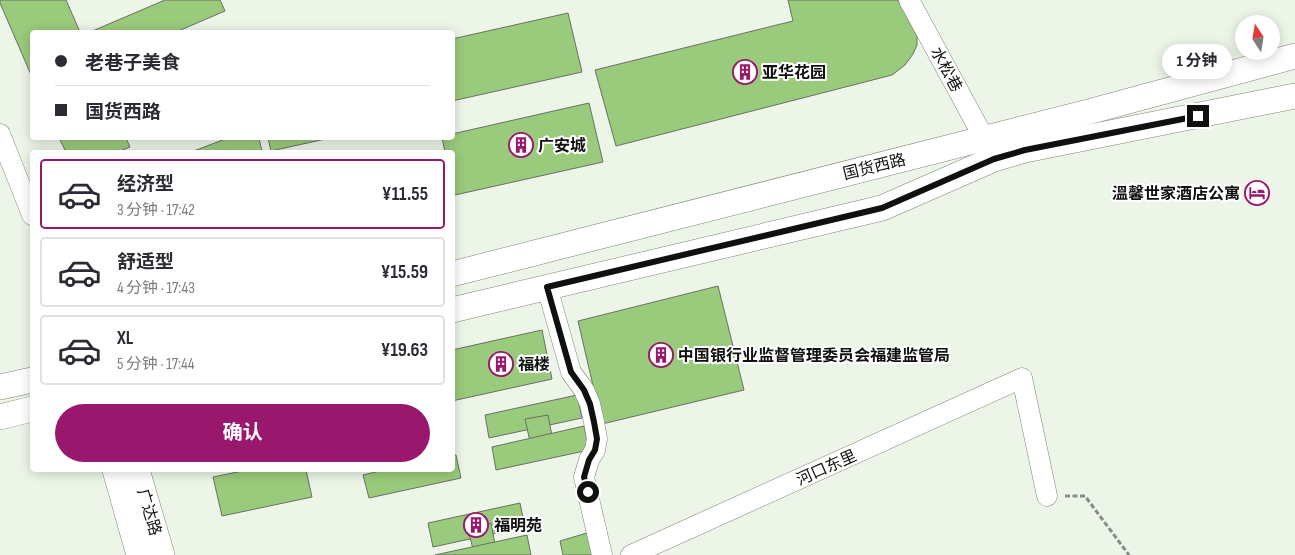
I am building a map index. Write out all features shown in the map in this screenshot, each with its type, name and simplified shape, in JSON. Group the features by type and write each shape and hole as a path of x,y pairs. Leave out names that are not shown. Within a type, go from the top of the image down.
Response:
{"main road":[{"name":"国货西路","path":"455,273 984,138 1295,56"},
{"path":"455,309 882,208 994,159 1025,150 1295,96"},
{"path":"0,387 30,380"},
{"path":"0,417 30,410"},
{"name":"广达路","path":"116,472 139,555"},
{"name":"广达路","path":"138,472 162,555"}],"street":[{"name":"水松巷","path":"910,0 984,138"},
{"path":"0,134 30,210"},
{"path":"547,287 571,372 584,390 590,404 594,422 597,439 596,445 584,477 602,555"},
{"name":"河口东里","path":"630,555 1022,378 1047,496"}],"path":[{"path":"1047,496 1085,496 1129,555"}],"building":[{"path":"0,0 66,0 79,30 30,30 30,72"},
{"path":"165,0 220,0 225,11 181,30 95,30"},
{"name":"亚华花园","path":"788,0 898,0 917,36 917,45 905,65 892,75 616,146 595,70 793,21"},
{"path":"568,13 582,72 455,100 455,38"},
{"name":"广安城","path":"589,103 603,162 455,195 455,150 445,150 442,140 455,140 455,133"},
{"path":"60,140 127,140 130,147 123,150 65,150"},
{"path":"223,140 259,140 262,150 196,150"},
{"path":"268,140 321,140 276,150 271,150"},
{"name":"中国银行业监督管理委员会福建监管局","path":"718,286 744,390 602,424 578,321"},
{"name":"福楼","path":"542,330 552,379 455,400 455,349"},
{"path":"577,395 582,418 489,438 485,415"},
{"path":"548,415 553,441 531,446 525,419"},
{"name":"福明苑","path":"584,426 589,450 496,470 492,447"},
{"path":"456,455 461,478 369,498 363,475 376,472 455,472"},
{"path":"237,472 306,472 312,497 222,516 213,477"},
{"name":"福明苑","path":"520,503 525,527 433,547 428,523"},
{"name":"福明苑","path":"491,523 496,550 474,554 468,528"},
{"path":"590,532 595,555 563,555 560,541"},
{"name":"福明苑","path":"527,535 531,555 435,555"}],"place":[{"name":"亚华花园","path":"745,72"},
{"name":"广安城","path":"521,145"},
{"name":"溫馨世家酒店公寓","path":"1257,193"},
{"name":"中国银行业监督管理委员会福建监管局","path":"661,355"},
{"name":"福楼","path":"501,364"},
{"name":"福明苑","path":"476,525"}],"route":[{"path":"588,492 584,477 589,460 595,450 597,439 594,422 590,404 584,390 571,372 547,287 882,208 994,159 1025,150 1198,116"}]}
